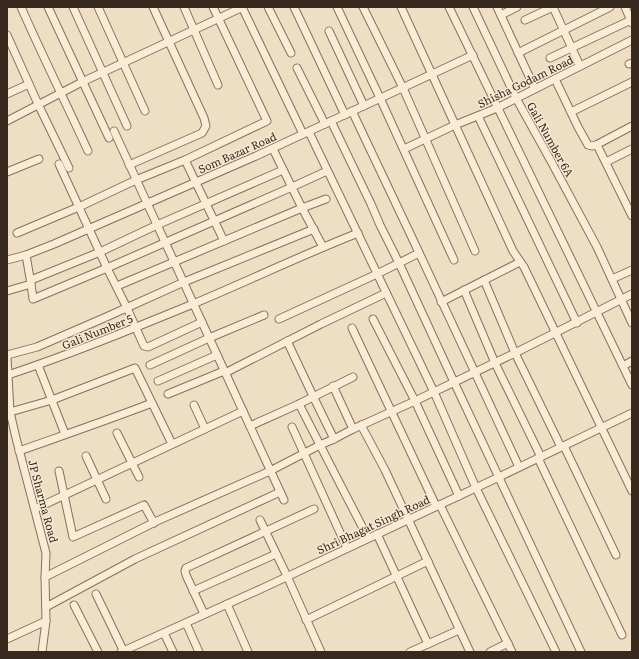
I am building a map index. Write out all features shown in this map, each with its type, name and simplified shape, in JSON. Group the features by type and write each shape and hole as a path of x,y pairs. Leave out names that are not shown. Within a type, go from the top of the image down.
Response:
{"street":[{"path":"21,7 39,49 88,151"},
{"path":"48,7 108,138"},
{"path":"73,7 127,126"},
{"path":"98,7 145,111"},
{"path":"129,165 202,133 206,126 204,118 153,7"},
{"path":"184,7 218,85"},
{"path":"17,233 185,160 267,121 213,7"},
{"path":"7,120 82,82 243,7 358,233 434,392 476,488 556,652"},
{"path":"268,7 291,53"},
{"path":"294,7 345,115"},
{"path":"337,7 404,149 454,260"},
{"path":"363,7 403,88 475,251"},
{"path":"401,7 512,250 524,267 632,491"},
{"path":"450,7 497,108 632,385"},
{"name":"Gali Number 6A","path":"473,7 516,98 589,233 621,299"},
{"path":"497,7 535,89"},
{"path":"501,15 517,7"},
{"path":"525,20 553,7 580,66"},
{"path":"518,53 610,7"},
{"path":"550,58 631,22 624,7"},
{"path":"329,31 364,106"},
{"path":"7,35 69,168"},
{"name":"Shisha Godam Road","path":"404,149 455,125 497,108 632,40"},
{"name":"Som Bazar Road","path":"7,260 26,255 273,149 473,55"},
{"path":"297,68 371,204 581,652"},
{"path":"555,79 586,144 590,146 596,145 632,126"},
{"path":"571,112 632,82"},
{"path":"7,94 29,84"},
{"path":"352,112 519,467"},
{"path":"478,116 576,322"},
{"path":"114,132 284,500"},
{"path":"596,145 629,201 632,216"},
{"path":"273,149 323,247"},
{"path":"606,162 632,150"},
{"path":"7,172 39,159"},
{"path":"185,160 224,241"},
{"path":"59,164 143,344 148,347 202,322"},
{"path":"7,291 100,252 206,203 283,170"},
{"path":"26,255 33,299 165,243 327,171"},
{"path":"117,286 326,199"},
{"path":"7,356 37,347 184,282 314,229"},
{"name":"Gali Number 5","path":"8,375 69,354 194,304 358,233"},
{"path":"279,319 419,253"},
{"path":"442,302 520,262"},
{"path":"612,280 632,270"},
{"path":"484,280 515,353 616,555"},
{"path":"464,290 495,363 622,635"},
{"path":"168,394 225,372 386,293"},
{"path":"45,577 154,523 270,471 361,425 495,363 632,294"},
{"path":"621,299 632,323"},
{"path":"150,365 264,315"},
{"path":"373,320 415,401 459,496"},
{"path":"352,328 391,412 512,652"},
{"path":"287,342 334,439"},
{"path":"158,381 217,355"},
{"name":"JP Sharma Road","path":"7,356 9,408 46,553 46,621 42,652"},
{"path":"622,366 632,361"},
{"path":"38,365 66,434"},
{"path":"9,408 52,400 135,368 172,444"},
{"path":"250,426 353,376"},
{"path":"333,386 353,429"},
{"path":"19,451 152,403"},
{"path":"298,404 368,538"},
{"path":"194,405 205,429"},
{"path":"35,509 243,411"},
{"name":"Shri Bhagat Singh Road","path":"123,652 459,496 632,413"},
{"path":"361,425 385,470 470,652"},
{"path":"292,427 347,548"},
{"path":"117,434 139,477"},
{"path":"86,456 106,499"},
{"path":"59,471 73,537 144,505 154,523"},
{"path":"46,607 135,559 280,492"},
{"path":"204,614 185,571 186,568 314,509"},
{"path":"260,520 287,576 320,652"},
{"path":"377,534 428,644"},
{"path":"193,591 276,554"},
{"path":"306,620 428,561"},
{"path":"96,594 123,652"},
{"path":"227,604 248,652"},
{"path":"74,605 98,652"},
{"path":"7,639 46,621"},
{"path":"186,622 199,652"},
{"path":"410,652 459,630"},
{"path":"164,632 173,652"},
{"path":"490,652 508,643"}]}
